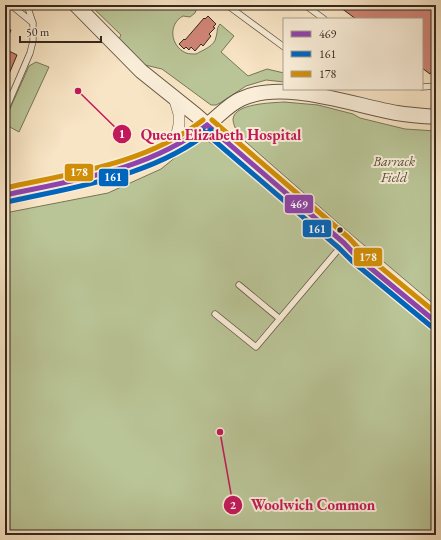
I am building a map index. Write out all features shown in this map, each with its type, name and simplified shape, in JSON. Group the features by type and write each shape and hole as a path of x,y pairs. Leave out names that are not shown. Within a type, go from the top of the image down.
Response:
{"street":[{"path":"76,5 141,71 207,125 344,242 356,256 436,322"},
{"path":"5,195 126,167 156,155 174,147 207,125 233,103 254,94 273,92 312,95 397,113 436,117"},
{"path":"174,97 179,114 174,147"}],"lane":[{"path":"11,5 33,23"},
{"path":"5,111 30,53 33,42 33,23 27,5"},
{"path":"227,5 283,46"},
{"path":"305,5 323,18"},
{"path":"423,87 436,86"},
{"path":"215,314 256,347 344,242"},
{"path":"239,285 280,319"}],"green space":[{"path":"90,5 198,5 195,13 190,17 183,16 178,20 173,29 174,40 181,50 187,53 196,54 208,47 215,40 220,24 234,36 221,52 248,76 267,69 283,73 283,82 266,80 246,86 220,103 211,105 162,69 145,65 118,41 121,35"},
{"path":"36,62 49,67 19,132 8,126 5,120 29,66"},
{"name":"Barrack Field","path":"284,102 318,105 353,114 360,118 405,129 436,131 436,306 239,136 234,126 233,119 235,114 240,110 255,105"},
{"path":"206,140 214,145 348,259 436,330 436,535 5,535 5,213 108,193 161,169 193,143"}],"building":[{"path":"337,5 436,5 436,65 430,74 423,69 423,18 355,18"},
{"path":"208,16 216,24 213,27 215,28 209,34 211,36 203,46 201,44 195,51 191,47 189,50 186,47 184,49 179,44 184,39 185,40 204,18 205,19"},
{"path":"5,28 11,30 5,44"},
{"path":"5,49 17,55 9,74 7,73 5,79"}],"transit line":[{"name":"178","path":"5,188 108,165 133,157 158,147 181,135 203,120"},
{"name":"178","path":"212,120 349,238 361,251 436,313"},
{"name":"469","path":"207,125 344,243 356,256 436,322"},
{"name":"469","path":"5,195 84,178 136,163 161,153 185,140 207,125"},
{"name":"161","path":"202,130 339,248 352,261 432,327"},
{"name":"161","path":"7,202 114,178 164,159 188,146 211,130"}],"place":[{"name":"Queen Elizabeth Hospital","path":"78,91"},
{"name":"Woolwich Common","path":"220,432"}]}
